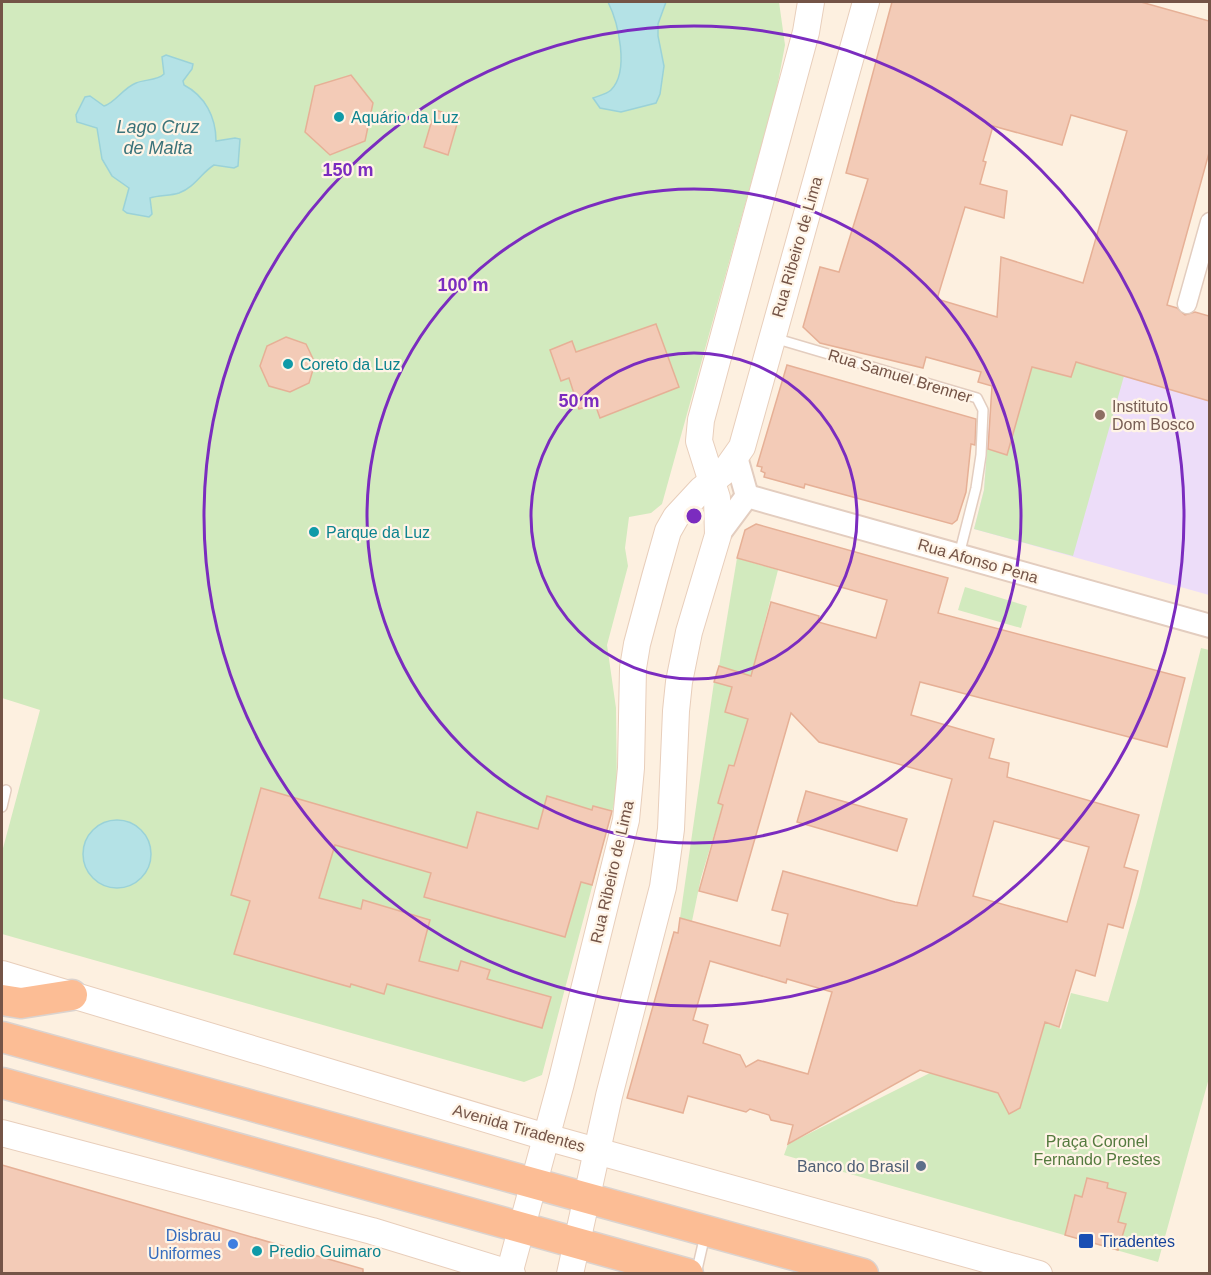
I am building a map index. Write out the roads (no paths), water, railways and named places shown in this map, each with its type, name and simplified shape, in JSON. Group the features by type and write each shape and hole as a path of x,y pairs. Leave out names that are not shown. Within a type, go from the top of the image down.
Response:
{"highway":[{"path":"2,1000 21,1003 72,995"},
{"path":"2,1037 707,1229 863,1274"},
{"path":"2,1083 688,1274"}],"main road":[{"path":"570,1274 596,1151 663,887 671,828 679,682 689,632 718,535 719,515 699,441 701,420 806,32 811,2"},
{"name":"Rua Ribeiro de Lima","path":"510,1273 626,820 632,768 633,668 637,644 668,531 676,517 736,457 746,434 866,2"},
{"name":"Avenida Tiradentes","path":"2,974 546,1137 1040,1274"},
{"path":"2,1133 372,1231 510,1273"}],"street":[{"path":"1187,304 1209,222"},
{"path":"718,535 747,496 736,457"},
{"name":"Rua Afonso Pena","path":"747,496 1209,626"}],"lane":[{"name":"Rua Samuel Brenner","path":"772,337 976,398 981,403 983,410 981,455 976,488 959,556"},
{"path":"2,807 6,790"},
{"path":"696,1274 707,1229"}],"water":[{"path":"608,2 666,2 658,24 664,66 660,94 656,103 621,112 600,108 593,98 611,90 617,82 620,71 618,34"},
{"name":"Lago Cruz de Malta","path":"166,55 193,64 183,81 184,85 198,95 208,108 214,124 216,141 240,139 238,166 234,168 214,165 185,190 176,194 150,198 152,214 149,217 127,213 123,210 129,188 112,176 102,159 97,128 77,122 76,115 85,97 90,96 104,106 108,105 131,85 164,74 162,57"},
{"path":"110,820 124,820 136,825 146,835 151,854 146,873 136,883 124,888 110,888 98,883 88,873 83,861 83,847 88,835 98,825"}],"place":[{"name":"Aquário da Luz","path":"339,117"},
{"name":"Coreto da Luz","path":"288,364"},
{"name":"Instituto Dom Bosco","path":"1100,415"},
{"name":"Parque da Luz","path":"314,532"},
{"name":"Banco do Brasil","path":"921,1166"},
{"name":"Tiradentes","path":"1086,1241"},
{"name":"Disbrau Uniformes","path":"233,1244"},
{"name":"Predio Guimaro","path":"257,1251"}],"park label":[{"name":"Praça Coronel Fernando Prestes","path":"1097,1150"}]}
